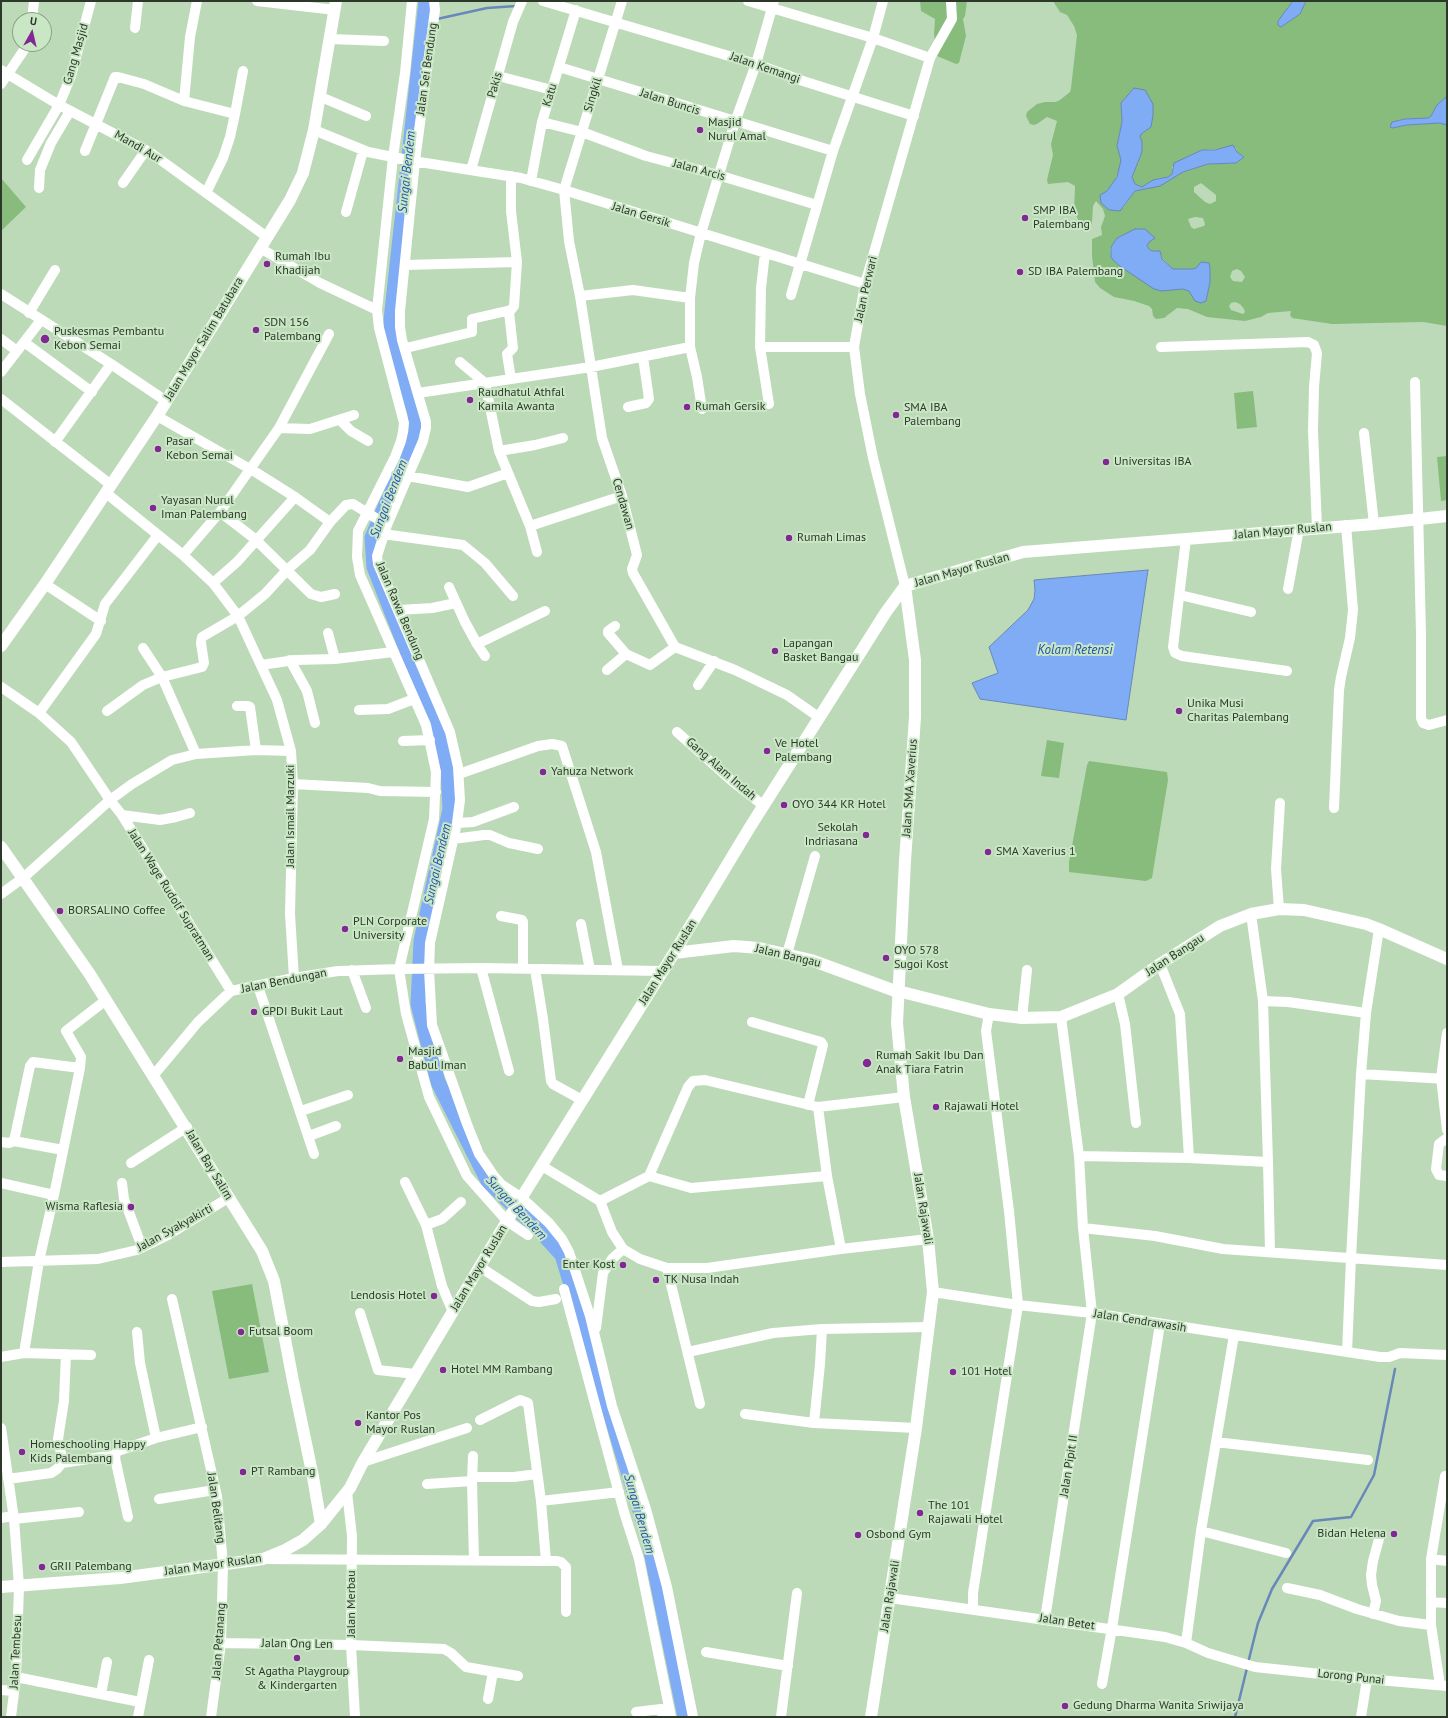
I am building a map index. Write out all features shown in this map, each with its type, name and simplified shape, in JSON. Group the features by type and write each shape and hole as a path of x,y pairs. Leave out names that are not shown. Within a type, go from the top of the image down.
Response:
{"street":[{"path":"33,12 34,1"},
{"name":"Gang Masjid","path":"27,160 59,105 71,76 91,1"},
{"path":"135,28 138,1"},
{"path":"184,101 190,37 197,1"},
{"path":"261,1 335,6"},
{"path":"412,1 377,310 379,328 404,423 402,441 368,514 358,530 357,556 360,575 426,725 436,772 434,819 402,969 406,1014 430,1097 467,1176 508,1220 528,1235"},
{"name":"Pakis","path":"471,170 513,22 522,1"},
{"name":"Jalan Kemangi","path":"544,1 756,64 914,116"},
{"name":"Singkil","path":"564,190 622,1"},
{"path":"748,1 773,5 930,58"},
{"path":"791,294 833,151 873,38 883,1"},
{"name":"Jalan Perwari","path":"905,586 873,458 860,394 854,347 865,284 930,58 952,19 951,1"},
{"name":"Jalan Sei Bendung","path":"414,161 433,29 435,5"},
{"path":"702,409 690,347 690,298 694,264 701,233 718,174 756,64 773,5"},
{"name":"Jalan Mayor Salim Batubara","path":"1,646 45,584 157,416 290,200 303,173 314,130 321,97 335,6"},
{"name":"Katu","path":"531,180 542,122 576,10"},
{"path":"330,39 384,41"},
{"path":"1,84 4,72 21,52"},
{"name":"Jalan Buncis","path":"559,67 833,151"},
{"path":"206,193 223,158 230,137 243,71"},
{"name":"Mandi Aur","path":"4,72 59,105 146,150 267,237"},
{"path":"498,76 552,90"},
{"path":"85,151 113,79 116,77 144,84 184,101 235,114"},
{"path":"321,97 366,116"},
{"path":"39,188 40,170 51,143 70,111"},
{"name":"Jalan Arcis","path":"542,122 582,132 646,156 718,174 817,205"},
{"path":"314,130 363,150 395,158"},
{"path":"123,183 146,150"},
{"path":"346,212 363,150"},
{"name":"Jalan Gersik","path":"395,158 531,180 865,284"},
{"name":"Jalan Rawa Bendung","path":"414,161 400,312 400,327 426,422 426,428 424,441 384,527 377,556 378,564 450,732 459,774 460,800 457,823 430,943 426,970 432,1025 479,1154 502,1185 548,1223 566,1245 595,1335"},
{"path":"406,348 472,332 472,319 509,312 513,309 517,262 511,211 511,176"},
{"name":"Cendawan","path":"564,190 569,241 580,296 602,438 622,496 637,555 632,569 675,648"},
{"path":"260,248 320,283 377,310"},
{"path":"765,253 761,288 760,347 769,404"},
{"path":"405,265 517,262"},
{"path":"29,313 55,270"},
{"path":"580,296 634,290 690,298"},
{"path":"1,294 111,364 166,402"},
{"path":"509,312 513,348 507,354 512,379"},
{"path":"1,372 41,320"},
{"path":"183,555 220,512 279,428 329,334"},
{"path":"1,339 17,351"},
{"path":"24,342 92,392"},
{"path":"1160,347 1308,342 1314,345 1317,353 1314,387 1313,431 1317,528"},
{"path":"418,393 591,367 690,347"},
{"path":"760,347 854,347"},
{"path":"628,407 646,403 649,399 643,357"},
{"path":"460,362 485,383 498,451 530,526 537,552"},
{"path":"55,442 111,364"},
{"path":"1415,382 1422,634 1421,718 1423,723 1428,725 1447,720"},
{"path":"1,399 55,442 213,583 238,616 261,665 277,700 291,751"},
{"path":"279,428 310,429 354,415"},
{"path":"157,416 295,497 330,522"},
{"path":"340,420 351,431 368,440"},
{"path":"1364,433 1374,524"},
{"path":"498,451 535,445 563,438"},
{"path":"408,476 468,487 508,472"},
{"path":"530,526 622,496"},
{"path":"213,583 237,562 295,497"},
{"path":"107,711 143,685 162,677 202,667 204,664 201,643 202,637 238,616 265,594 288,569 310,550 330,522 346,505 351,503 384,527 460,544 485,563 513,596"},
{"path":"220,512 256,540 315,596 321,598 335,594"},
{"name":"Jalan Mayor Ruslan","path":"1,1587 120,1578 263,1559 285,1550 303,1540 321,1524 347,1492 414,1374 508,1220 764,806 886,612 905,586 1023,552 1346,525 1374,524 1447,516"},
{"path":"1334,808 1339,690 1350,638 1353,610 1346,525"},
{"path":"1288,589 1298,529"},
{"path":"39,713 96,634 105,604 158,535"},
{"path":"1186,539 1173,647 1175,653 1182,656 1287,671"},
{"path":"45,584 101,621"},
{"name":"Jalan SMA Xaverius","path":"900,1040 902,1023 899,979 915,710 915,660 905,586"},
{"path":"449,587 477,644 485,656"},
{"path":"1180,595 1251,612"},
{"path":"398,610 432,608 456,603"},
{"path":"477,644 545,611"},
{"path":"615,626 608,631 608,633 626,654 646,665 650,665 675,648 714,661 787,695 820,718"},
{"path":"328,633 335,659"},
{"path":"144,648 162,677 196,754"},
{"path":"261,665 290,660 335,659 393,652"},
{"path":"607,670 626,654"},
{"path":"290,660 307,691 315,723"},
{"path":"698,685 714,661"},
{"name":"Jalan Wage Rudolf Supratman","path":"1,687 39,713 71,742 110,800 122,815 231,992"},
{"path":"359,710 388,709 414,699"},
{"path":"237,706 250,707 256,750"},
{"name":"Gang Alam Indah","path":"678,732 732,781 764,806"},
{"path":"403,741 430,740"},
{"path":"459,774 538,746 552,744 562,746 596,852 618,970"},
{"name":"Jalan Ismail Marzuki","path":"1,894 23,878 110,800 138,780 172,760 196,754 256,750 291,751 293,784 290,914 294,978"},
{"path":"293,784 368,788 380,791 436,792"},
{"path":"1279,908 1276,869 1280,803"},
{"path":"457,823 473,822 514,807"},
{"path":"122,815 160,820 190,813"},
{"path":"454,839 490,835 510,843 538,849"},
{"name":"Jalan Bay Salim","path":"1,847 89,973 187,1128 228,1198 262,1251 274,1281 293,1381 314,1477 321,1524"},
{"path":"787,954 815,856"},
{"name":"Jalan Bangau","path":"674,953 734,946 759,948 837,968 900,992 989,1014 1022,1018 1061,1017 1118,994 1160,964 1220,926 1251,914 1279,908 1304,910 1379,929 1447,959"},
{"path":"1251,914 1263,1001 1270,1252"},
{"path":"501,916 522,920 523,922 523,969"},
{"path":"581,924 590,970"},
{"path":"1347,1352 1350,1258 1361,1074 1366,1013 1379,929"},
{"path":"1160,964 1180,1014 1189,1158"},
{"path":"426,970 482,968 662,971"},
{"path":"482,968 509,1071"},
{"path":"535,969 551,1081 553,1084 582,1100"},
{"path":"352,970 366,1008"},
{"name":"Jalan Bendungan","path":"153,1076 198,1022 231,992 294,978 352,970 426,970"},
{"path":"1022,1018 1027,970"},
{"path":"258,986 301,1111 314,1154"},
{"path":"1118,994 1125,1024 1136,1123"},
{"path":"24,1353 39,1261 80,1068 81,1057 66,1031 106,1000"},
{"path":"1263,1001 1288,1002 1366,1013"},
{"path":"973,1610 973,1593 1018,1305 1009,1211 986,1031 989,1014"},
{"name":"Jalan Pipit II","path":"1045,1619 1092,1313 1083,1228 1079,1156 1061,1017"},
{"path":"752,1022 821,1042 823,1045 813,1106 841,1249"},
{"path":"1447,1033 1444,1078 1447,1130"},
{"name":"Jalan Rajawali","path":"871,1717 916,1428 933,1292 928,1239 904,1097 900,1040"},
{"path":"14,1141 30,1066 32,1063 80,1068"},
{"path":"1361,1074 1444,1078"},
{"path":"600,1201 649,1176 688,1087 693,1081 705,1080 813,1106 904,1097"},
{"path":"301,1111 348,1095"},
{"path":"309,1136 336,1126"},
{"path":"131,1163 187,1128"},
{"path":"1447,1138 1439,1144 1436,1170 1439,1175 1447,1176"},
{"path":"1,1142 9,1143 14,1141 63,1150"},
{"path":"1079,1156 1189,1158 1268,1162"},
{"path":"542,1166 600,1201 612,1232 623,1249 640,1259 667,1268 707,1268 841,1249 928,1239"},
{"path":"649,1176 691,1188 827,1176"},
{"path":"405,1182 426,1225 442,1286 453,1312"},
{"path":"1,1183 54,1195"},
{"path":"122,1183 126,1206 142,1247"},
{"name":"Jalan Syakyakirti","path":"1,1262 109,1257 142,1247 168,1234 228,1198"},
{"path":"426,1225 442,1219 461,1202"},
{"path":"1083,1228 1155,1236 1223,1249 1447,1266"},
{"path":"623,1249 612,1259 603,1273 595,1335 612,1406 644,1502 665,1580 693,1717"},
{"path":"480,1267 532,1301 539,1302 556,1299"},
{"path":"667,1268 700,1404"},
{"path":"564,1288 619,1492 639,1559 671,1717"},
{"name":"Jalan Cendrawasih","path":"933,1292 1018,1305 1092,1313 1380,1357 1400,1353 1447,1355"},
{"name":"Jalan Belitang","path":"172,1299 216,1490 223,1565"},
{"path":"360,1313 378,1370 414,1374"},
{"path":"1102,1684 1160,1324"},
{"path":"688,1352 773,1333 822,1329 929,1328"},
{"path":"814,1423 822,1329"},
{"path":"137,1332 140,1363 156,1438"},
{"path":"1186,1643 1201,1531 1234,1335"},
{"path":"1,1357 24,1353 91,1355"},
{"path":"63,1463 58,1439 64,1401 66,1354"},
{"path":"480,1420 520,1400 528,1403 541,1501 546,1561"},
{"path":"745,1414 814,1423 916,1428"},
{"path":"8,1479 51,1473 63,1463 115,1455 118,1451 156,1438 202,1427"},
{"name":"Jalan Tembesu","path":"1,1428 3,1455 14,1518 18,1586 16,1677 11,1717"},
{"path":"363,1462 467,1428"},
{"path":"1216,1442 1368,1460"},
{"path":"115,1455 128,1517"},
{"path":"473,1456 472,1479 474,1560"},
{"path":"427,1484 537,1474"},
{"path":"1443,1686 1432,1625 1430,1602 1431,1559 1443,1510 1445,1476"},
{"path":"159,1499 216,1490"},
{"name":"Jalan Merbau","path":"347,1492 352,1536 352,1645 355,1717"},
{"path":"541,1501 619,1492"},
{"path":"1,1518 79,1512"},
{"path":"1201,1531 1286,1553"},
{"path":"1373,1614 1376,1601 1371,1575 1379,1540"},
{"path":"263,1559 557,1561 561,1562 566,1568 566,1612"},
{"path":"1431,1559 1447,1561"},
{"name":"Jalan Petanang","path":"211,1717 221,1642 223,1565"},
{"path":"1287,1588 1320,1595 1373,1614 1399,1621 1432,1625"},
{"path":"781,1717 797,1593"},
{"name":"Jalan Betet","path":"890,1598 1112,1628 1165,1637 1186,1643 1208,1653 1239,1663"},
{"path":"1430,1602 1447,1603"},
{"name":"Jalan Ong Len","path":"221,1642 444,1649 466,1667 493,1672"},
{"path":"706,1652 788,1666"},
{"path":"138,1717 149,1660"},
{"path":"101,1694 107,1662"},
{"name":"Lorong Punai","path":"1239,1663 1255,1667 1443,1686"},
{"path":"488,1699 493,1672 518,1676"},
{"path":"16,1677 140,1702"},
{"path":"1361,1717 1367,1679"},
{"path":"1,1690 14,1691"},
{"path":"636,1712 661,1709 663,1717"}],"green space":[{"path":"920,1 967,1 965,16 963,19 966,36 959,63 956,64 937,56 934,34 935,19 921,11"},
{"path":"1053,1 1293,1 1288,7 1281,27 1300,14 1306,1 1447,1 1447,96 1437,105 1431,116 1428,118 1405,119 1392,122 1392,128 1407,125 1435,123 1447,125 1447,326 1423,322 1332,324 1292,318 1290,315 1291,311 1268,313 1261,317 1245,321 1207,317 1188,309 1177,308 1164,318 1156,319 1153,316 1152,309 1149,306 1114,297 1100,288 1095,282 1092,239 1102,235 1101,227 1105,216 1103,209 1096,201 1093,206 1092,222 1089,230 1083,231 1080,228 1078,219 1074,212 1075,186 1068,182 1048,184 1047,180 1053,155 1051,144 1057,121 1047,117 1034,125 1030,124 1026,116 1027,112 1037,104 1056,102 1070,92 1077,35 1074,26 1067,15 1060,12","holes":["1134,88 1148,129 1141,134 1140,137 1141,155 1132,177 1135,184 1142,187 1157,179 1172,175 1172,167 1202,150 1236,148 1237,152 1244,157 1236,163 1208,164 1183,172 1147,188 1135,191 1123,208 1106,207 1103,203 1104,194 1115,181 1121,164 1117,146 1122,122 1121,103","1201,183 1216,195 1216,201 1210,204 1205,202 1194,192 1194,187","1195,217 1203,218 1205,224 1204,226 1194,229 1191,227 1188,219","1137,229 1149,242 1147,246 1149,249 1152,251 1160,251 1162,258 1173,269 1210,267 1210,282 1206,301 1194,299 1189,291 1183,289 1168,290 1121,267 1111,257 1110,249 1117,238","1237,269 1241,271 1245,277 1242,282 1233,281 1230,277 1232,271","1235,302 1240,304 1245,312 1243,314 1231,310 1229,306 1231,303"]},
{"path":"1,178 26,207 1,231"},
{"path":"1253,391 1257,427 1237,429 1234,393"},
{"path":"1447,456 1447,500 1441,501 1437,457"},
{"path":"1047,740 1064,743 1059,778 1041,776"},
{"path":"1089,761 1167,772 1168,780 1152,878 1146,881 1069,872 1069,862"},
{"name":"Futsal Boom","path":"252,1284 269,1372 229,1379 212,1291"}],"water":[{"path":"1293,1 1306,1 1300,14 1281,27 1278,25 1278,21"},
{"path":"1134,88 1145,90 1153,104 1151,127 1141,134 1140,137 1142,141 1142,152 1132,177 1135,184 1142,187 1153,180 1168,177 1172,174 1174,163 1202,150 1215,150 1233,145 1237,152 1244,157 1236,163 1208,164 1183,172 1160,186 1135,191 1120,211 1109,210 1101,203 1100,195 1107,191 1117,177 1121,160 1117,146 1122,122 1121,103"},
{"path":"1447,96 1447,125 1439,123 1390,127 1392,122 1405,119 1428,118 1431,116 1437,105"},
{"path":"1135,229 1145,229 1155,238 1149,242 1147,246 1152,251 1160,251 1162,259 1173,269 1192,269 1196,268 1201,262 1209,263 1210,282 1206,301 1201,303 1195,301 1189,291 1183,289 1162,291 1154,289 1113,260 1111,257 1111,247 1117,238"},
{"name":"Kolam Retensi","path":"1148,570 1126,720 980,699 972,683 998,673 989,647 1028,610 1034,599 1034,580"}],"waterway":[{"name":"Sungai Bendem","path":"426,1 390,329 415,414 416,433 372,538 374,567 438,730 448,770 450,809 421,941 418,1004 438,1082 488,1181 541,1232 562,1255 648,1537 685,1717"},
{"path":"437,19 487,8 516,6"},
{"path":"424,22 432,20"},
{"path":"1248,1663 1258,1623 1272,1589 1313,1521 1351,1517 1374,1475 1395,1369"},
{"path":"1235,1717 1247,1668"}],"place":[{"name":"Masjid Nurul Amal","path":"700,130"},
{"name":"SMP IBA Palembang","path":"1025,218"},
{"name":"Rumah Ibu Khadijah","path":"267,264"},
{"name":"SD IBA Palembang","path":"1020,272"},
{"name":"SDN 156 Palembang","path":"256,330"},
{"name":"Puskesmas Pembantu Kebon Semai","path":"45,339"},
{"name":"Raudhatul Athfal Kamila Awanta","path":"470,400"},
{"name":"Rumah Gersik","path":"687,407"},
{"name":"SMA IBA Palembang","path":"896,415"},
{"name":"Pasar Kebon Semai","path":"158,449"},
{"name":"Universitas IBA","path":"1106,462"},
{"name":"Yayasan Nurul Iman Palembang","path":"153,508"},
{"name":"Rumah Limas","path":"789,538"},
{"name":"Lapangan Basket Bangau","path":"775,651"},
{"name":"Unika Musi Charitas Palembang","path":"1179,711"},
{"name":"Ve Hotel Palembang","path":"767,751"},
{"name":"Yahuza Network","path":"543,772"},
{"name":"OYO 344 KR Hotel","path":"784,805"},
{"name":"Sekolah Indriasana","path":"866,835"},
{"name":"SMA Xaverius 1","path":"988,852"},
{"name":"BORSALINO Coffee","path":"60,911"},
{"name":"PLN Corporate University","path":"345,929"},
{"name":"OYO 578 Sugoi Kost","path":"886,958"},
{"name":"GPDI Bukit Laut","path":"254,1012"},
{"name":"Masjid Babul Iman","path":"400,1059"},
{"name":"Rumah Sakit Ibu Dan Anak Tiara Fatrin","path":"867,1063"},
{"name":"Rajawali Hotel","path":"936,1107"},
{"name":"Wisma Raflesia","path":"131,1207"},
{"name":"Enter Kost","path":"623,1265"},
{"name":"TK Nusa Indah","path":"656,1280"},
{"name":"Lendosis Hotel","path":"434,1296"},
{"name":"Futsal Boom","path":"241,1332"},
{"name":"Hotel MM Rambang","path":"443,1370"},
{"name":"101 Hotel","path":"953,1372"},
{"name":"Kantor Pos Mayor Ruslan","path":"358,1423"},
{"name":"Homeschooling Happy Kids Palembang","path":"22,1452"},
{"name":"PT Rambang","path":"243,1472"},
{"name":"The 101 Rajawali Hotel","path":"920,1513"},
{"name":"Bidan Helena","path":"1394,1534"},
{"name":"Osbond Gym","path":"858,1535"},
{"name":"GRII Palembang","path":"42,1567"},
{"name":"St Agatha Playgroup & Kindergarten","path":"297,1658"},
{"name":"Gedung Dharma Wanita Sriwijaya","path":"1065,1706"}]}
